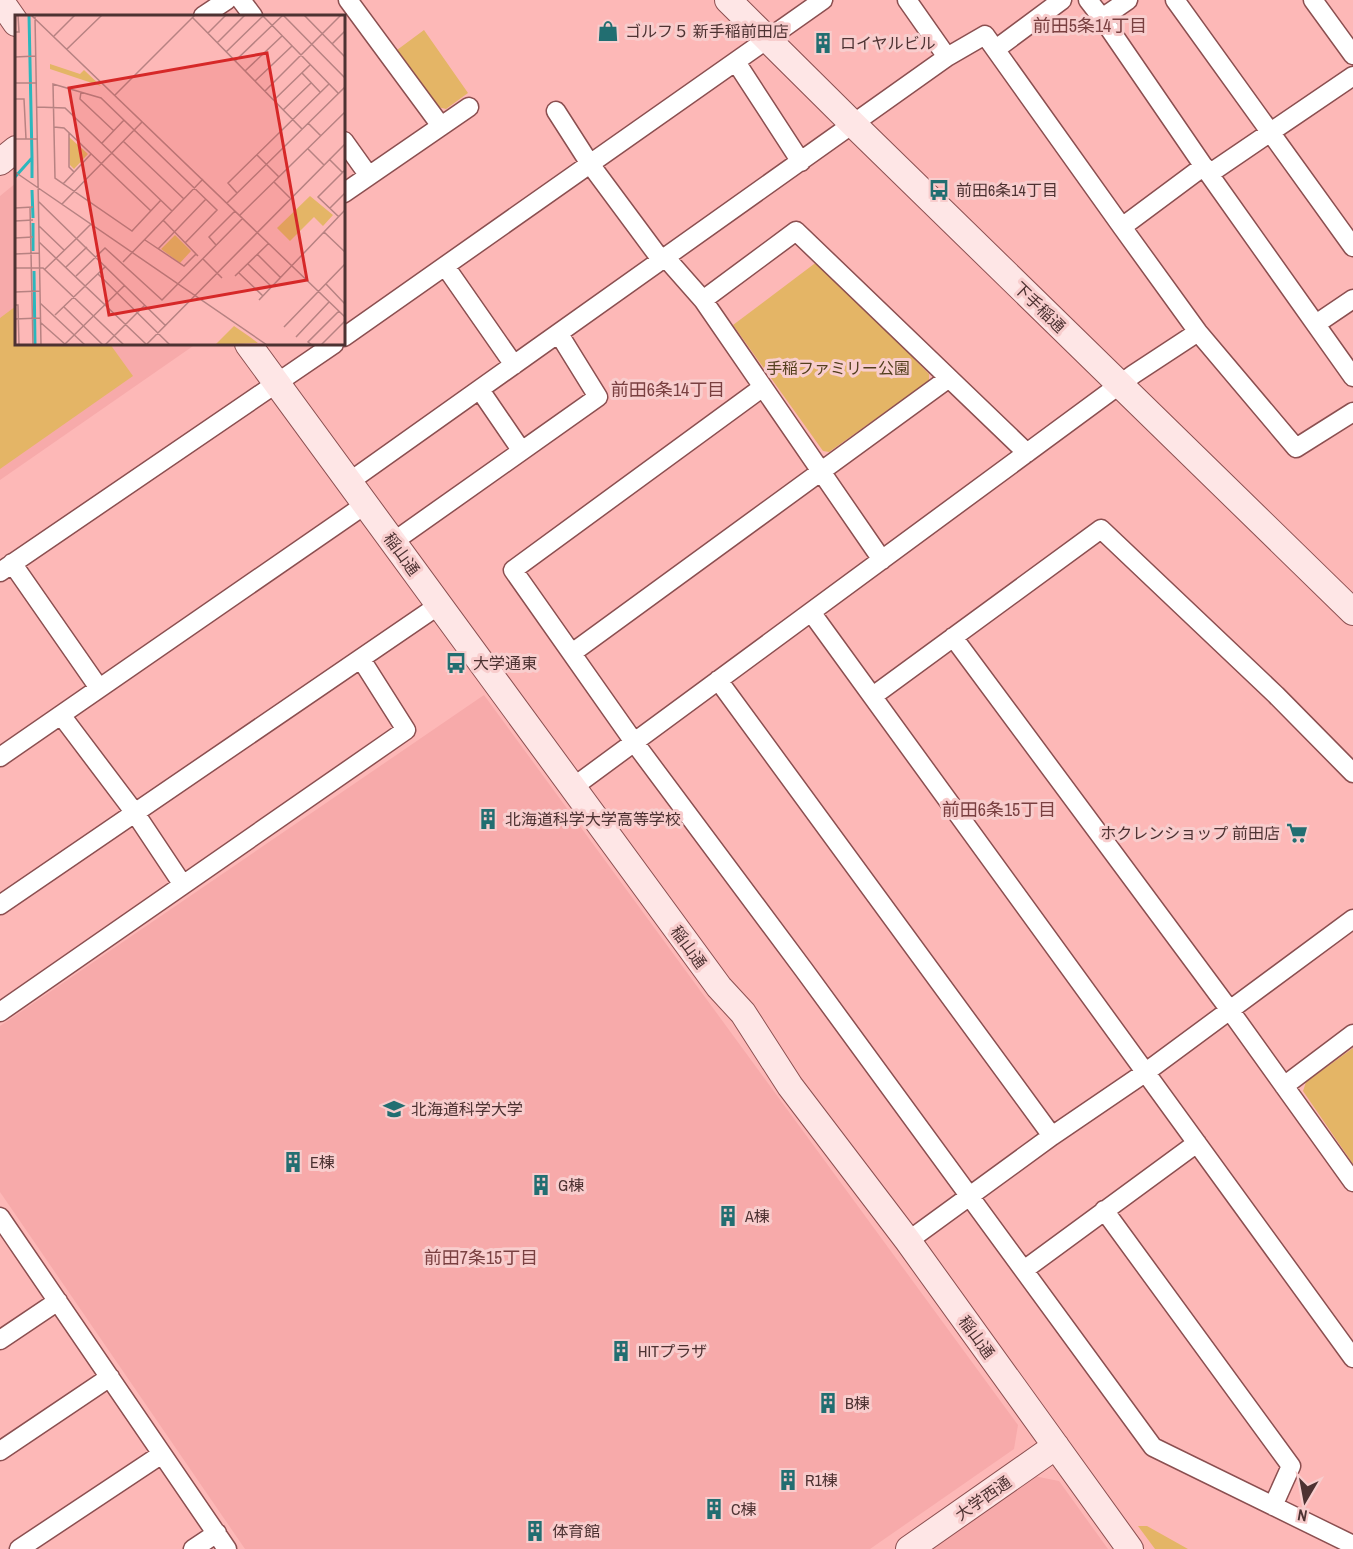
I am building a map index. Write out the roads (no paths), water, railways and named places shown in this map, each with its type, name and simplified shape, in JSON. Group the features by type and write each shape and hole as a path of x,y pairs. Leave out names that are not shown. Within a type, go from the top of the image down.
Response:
{"street":[{"path":"0,0 15,22"},
{"path":"204,15 227,0"},
{"path":"241,0 252,15"},
{"path":"348,0 441,126"},
{"name":"下手稲通","path":"728,0 1353,612"},
{"path":"345,336 823,0"},
{"path":"907,0 947,57"},
{"path":"996,49 1062,0"},
{"path":"1088,0 1353,376"},
{"path":"1102,18 1128,0"},
{"path":"1175,0 1353,247"},
{"path":"1313,0 1353,55"},
{"path":"350,482 947,57 986,34 1198,332 1296,448 1353,412"},
{"path":"736,62 801,162"},
{"path":"1122,227 1207,170 1271,133 1353,76"},
{"path":"345,192 469,107"},
{"path":"556,111 590,164 664,259 703,300 882,560"},
{"path":"345,142 369,176"},
{"path":"0,162 15,150"},
{"path":"703,300 796,231 1028,453"},
{"path":"445,266 514,365"},
{"path":"1316,324 1353,299"},
{"path":"573,788 1134,374 1198,332"},
{"path":"393,542 598,397 559,334"},
{"name":"稲山通","path":"249,345 719,987 743,1013 790,1086 908,1241 1130,1549"},
{"path":"99,688 6,568 333,345"},
{"path":"572,653 949,378"},
{"path":"763,387 513,570 634,742 1153,1446 1353,1545"},
{"path":"480,390 521,450"},
{"path":"0,757 366,504"},
{"path":"873,696 1101,529 1276,695 1353,773"},
{"path":"0,905 439,605"},
{"path":"812,612 1353,1359"},
{"path":"953,637 1353,1182"},
{"path":"0,1012 406,730 361,659"},
{"path":"718,680 1052,1136"},
{"path":"61,715 135,813 183,885"},
{"path":"908,1241 1052,1136 1146,1072 1228,1009 1353,919"},
{"path":"1284,1086 1353,1034"},
{"path":"1024,1270 1197,1143"},
{"path":"1104,1210 1291,1466 1273,1506"},
{"path":"2,1226 58,1301 228,1549"},
{"path":"0,1340 58,1301"},
{"path":"0,1451 110,1377"},
{"name":"大学西通","path":"909,1549 1056,1446"},
{"path":"19,1549 162,1454"},
{"path":"193,1549 217,1533"}],"place":[{"name":"ゴルフ５ 新手稲前田店","path":"608,31"},
{"name":"ロイヤルビル","path":"823,43"},
{"name":"前田6条14丁目","path":"939,190"},
{"name":"大学通東","path":"456,663"},
{"name":"北海道科学大学高等学校","path":"488,819"},
{"name":"ホクレンショップ 前田店","path":"1297,833"},
{"name":"北海道科学大学","path":"394,1109"},
{"name":"E棟","path":"293,1162"},
{"name":"G棟","path":"541,1185"},
{"name":"A棟","path":"728,1216"},
{"name":"HITプラザ","path":"621,1351"},
{"name":"B棟","path":"828,1403"},
{"name":"R1棟","path":"788,1480"},
{"name":"C棟","path":"714,1509"},
{"name":"体育館","path":"535,1531"}],"district":[{"name":"前田5条14丁目","path":"1090,26"},
{"name":"前田6条14丁目","path":"668,390"},
{"name":"前田6条15丁目","path":"999,810"},
{"name":"前田7条15丁目","path":"481,1258"}],"park label":[{"name":"手稲ファミリー公園","path":"838,368"}]}
